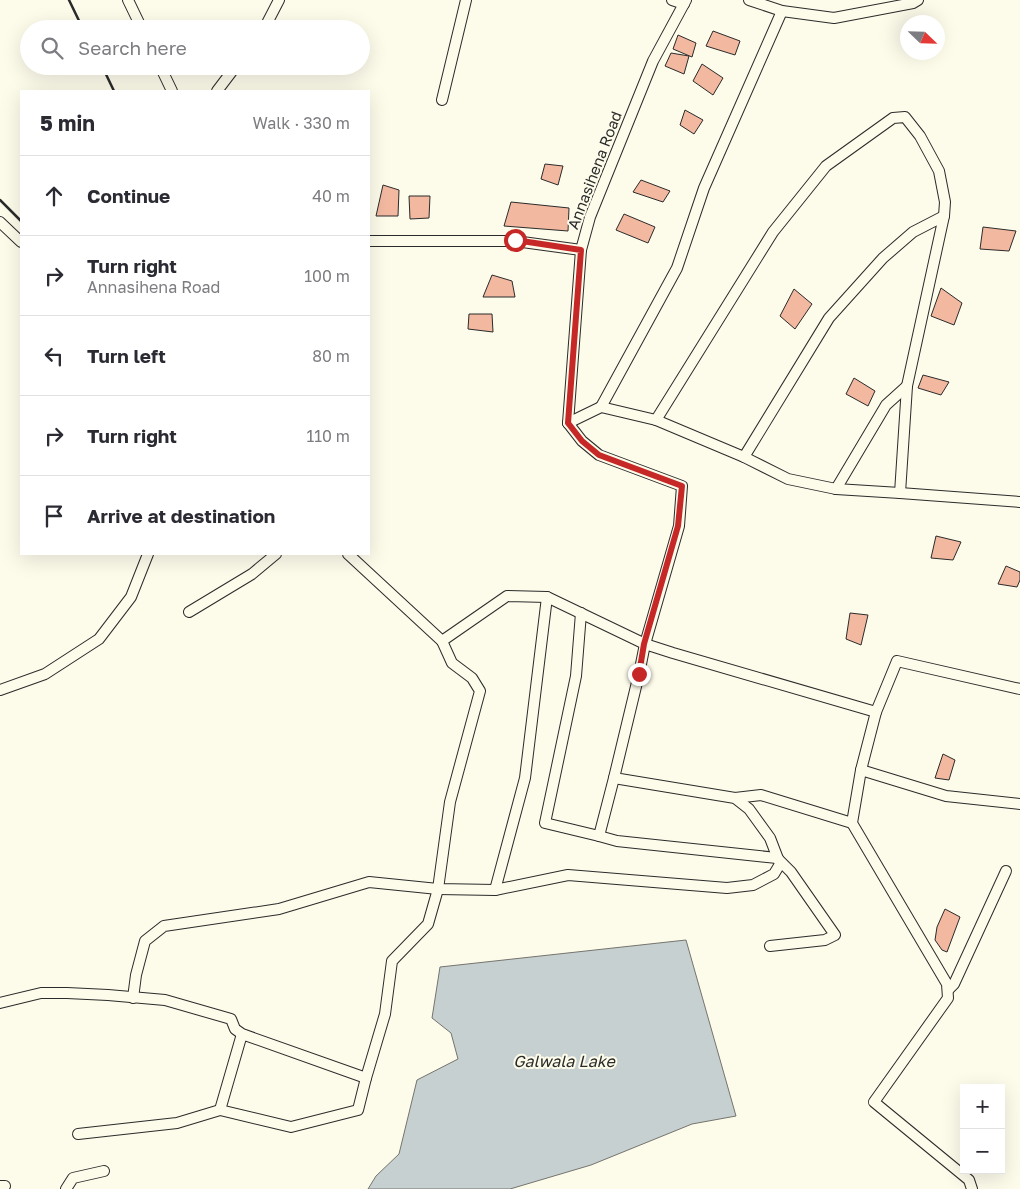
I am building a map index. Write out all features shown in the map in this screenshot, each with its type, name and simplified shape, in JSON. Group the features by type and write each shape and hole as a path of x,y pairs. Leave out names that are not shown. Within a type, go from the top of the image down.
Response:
{"street":[{"path":"128,0 138,20"},
{"path":"269,20 279,0"},
{"path":"442,100 466,0"},
{"path":"672,0 685,2"},
{"path":"749,0 782,11 834,18 913,3 918,0"},
{"name":"Annasihena Road","path":"568,423 581,250 590,217 653,61 685,2"},
{"path":"599,836 639,674 644,644 678,526 682,486 599,455 582,441 568,423 601,407 677,268 704,188 782,11"},
{"path":"164,75 172,90"},
{"path":"218,90 229,75"},
{"path":"656,420 773,232 826,166 894,118 905,117 920,136 938,171 945,202 944,216 907,386 900,493"},
{"path":"744,457 829,318 883,258 913,232 944,216"},
{"path":"0,222 20,241"},
{"path":"370,241 515,240 581,250"},
{"path":"836,489 886,404 907,386"},
{"path":"601,407 656,420 744,457 788,478 836,489 1020,502"},
{"path":"0,690 46,674 99,639 131,597 148,555"},
{"path":"189,612 252,574 275,555"},
{"path":"78,1134 177,1123 220,1110 291,1127 358,1110 385,1014 392,961 428,924 438,889 450,802 480,691 472,678 452,663 442,641 349,555"},
{"path":"442,641 507,596 547,597 644,644 876,712"},
{"path":"495,890 525,778 547,597"},
{"path":"580,613 576,676 545,823 617,842 777,858 791,872 835,935 824,940 770,946"},
{"path":"972,1189 969,1180 874,1102 948,998 948,984 852,823 876,712 897,661 1020,689"},
{"path":"862,770 946,796 1020,804"},
{"path":"614,778 735,798 760,795 852,823"},
{"path":"133,998 136,975 145,941 164,926 280,909 369,882 438,889 495,890 568,875 727,888 753,885 774,874 780,864 770,838 749,809 735,798"},
{"path":"948,990 954,984 1006,871"},
{"path":"0,1003 41,993 75,993 165,1000 231,1019 235,1030 242,1034 366,1078"},
{"path":"220,1110 242,1034"},
{"path":"66,1189 73,1178 104,1171"}],"water":[{"name":"Galwala Lake","path":"686,940 736,1116 692,1124 591,1165 510,1189 368,1189 376,1176 399,1154 417,1080 458,1059 451,1033 432,1018 440,967"}],"building":[{"path":"713,31 740,41 735,55 706,46"},
{"path":"678,35 696,43 692,57 673,49"},
{"path":"671,53 689,56 684,74 665,66"},
{"path":"702,64 723,78 713,95 693,81"},
{"path":"685,110 703,120 694,134 680,125"},
{"path":"545,164 563,166 558,185 541,179"},
{"path":"641,180 670,191 663,202 633,192"},
{"path":"383,185 399,190 398,216 376,216"},
{"path":"409,196 430,196 429,218 410,219"},
{"path":"511,202 569,208 568,231 504,226"},
{"path":"624,214 655,227 648,243 616,230"},
{"path":"983,227 1016,231 1009,251 980,249"},
{"path":"492,275 512,281 515,297 483,297"},
{"path":"941,288 962,303 954,325 931,316"},
{"path":"794,289 812,304 795,329 780,316"},
{"path":"469,314 492,314 493,332 468,329"},
{"path":"923,375 949,382 941,395 918,388"},
{"path":"854,378 875,391 868,406 846,394"},
{"path":"936,536 961,542 953,560 931,558"},
{"path":"1006,566 1020,572 1020,580 1017,587 998,584"},
{"path":"850,613 868,615 861,645 846,639"},
{"path":"943,754 955,760 949,780 935,778"},
{"path":"945,909 960,917 947,952 942,950 935,940 937,927"}],"wall":[{"path":"69,0 79,20"},
{"path":"106,75 114,90"},
{"path":"0,200 20,220"}],"route":[{"path":"515,240 581,250 568,423 582,441 599,455 682,486 678,526 644,644 639,674"}]}
